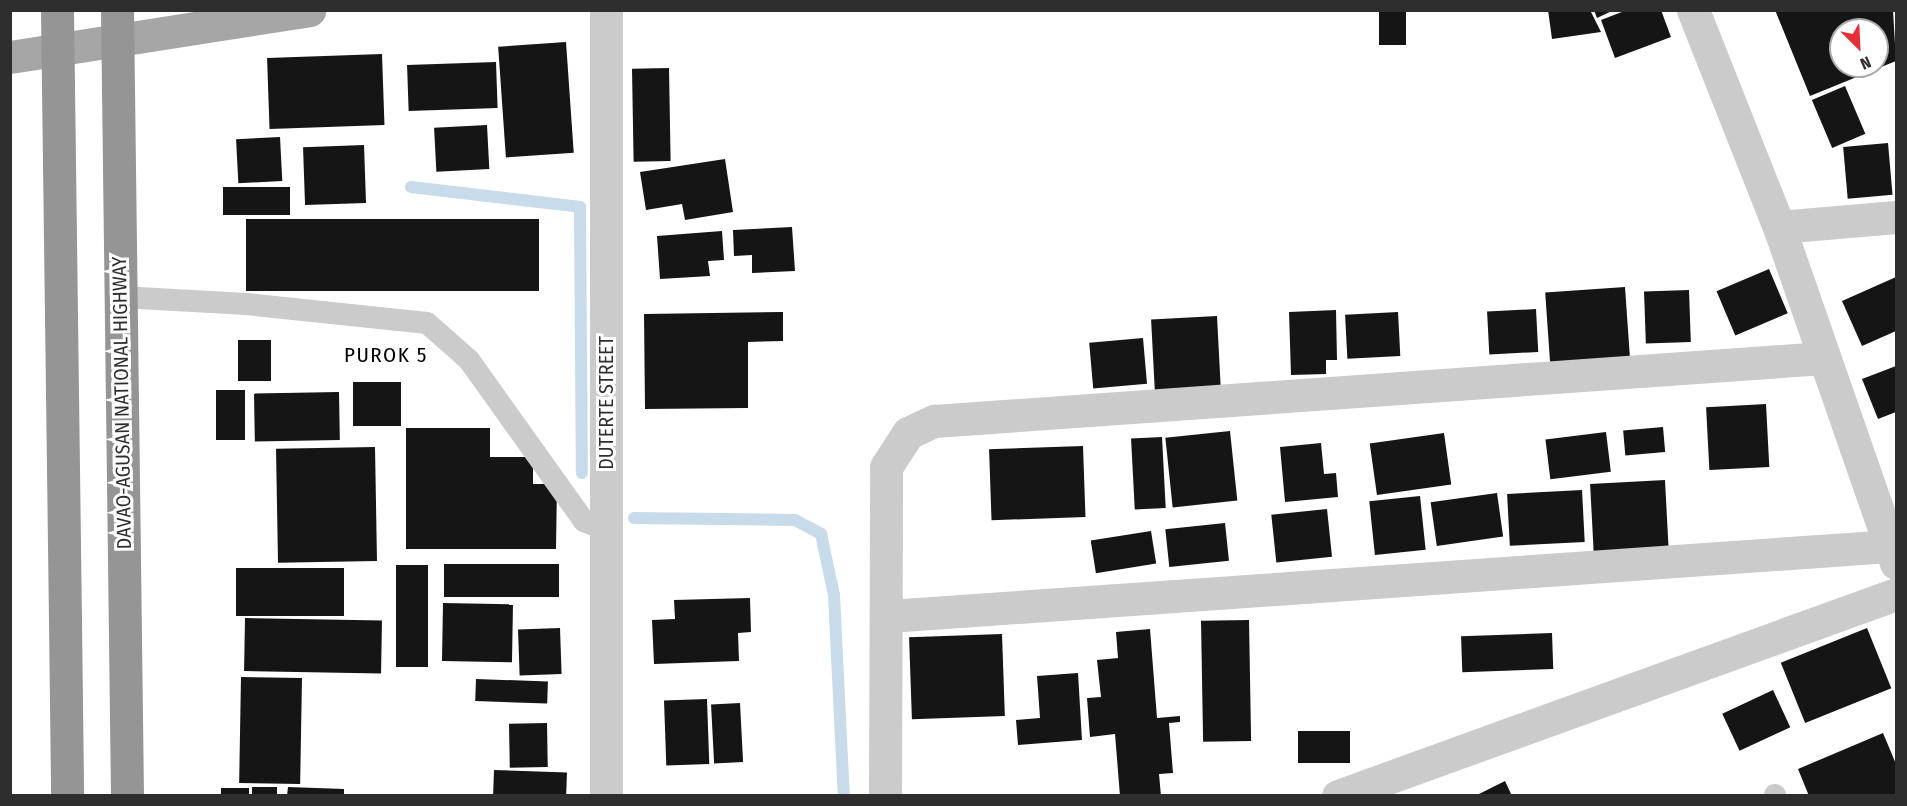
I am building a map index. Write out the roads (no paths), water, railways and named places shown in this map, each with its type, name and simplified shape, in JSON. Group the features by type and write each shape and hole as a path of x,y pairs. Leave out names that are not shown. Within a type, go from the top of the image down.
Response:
{"highway":[{"path":"57,10 67,795"},
{"name":"DAVAO-AGUSAN NATIONAL HIGHWAY","path":"117,25 127,795"}],"main road":[{"path":"10,57 117,25 309,10"}],"street":[{"name":"DUTERTE STREET","path":"606,10 606,795"},
{"path":"889,616 1893,555 1779,227 1693,10"},
{"path":"1779,227 1896,218"},
{"path":"885,795 889,616 886,467 908,433 934,421 1824,358"},
{"path":"1338,795 1896,594"}],"lane":[{"path":"121,297 246,304 427,323 469,360 584,520 606,530"}],"waterway":[{"path":"411,187 580,207 582,473"},
{"path":"634,518 795,520 821,534 834,595 844,796"}],"district":[{"name":"PUROK 5","path":"386,355"}]}
